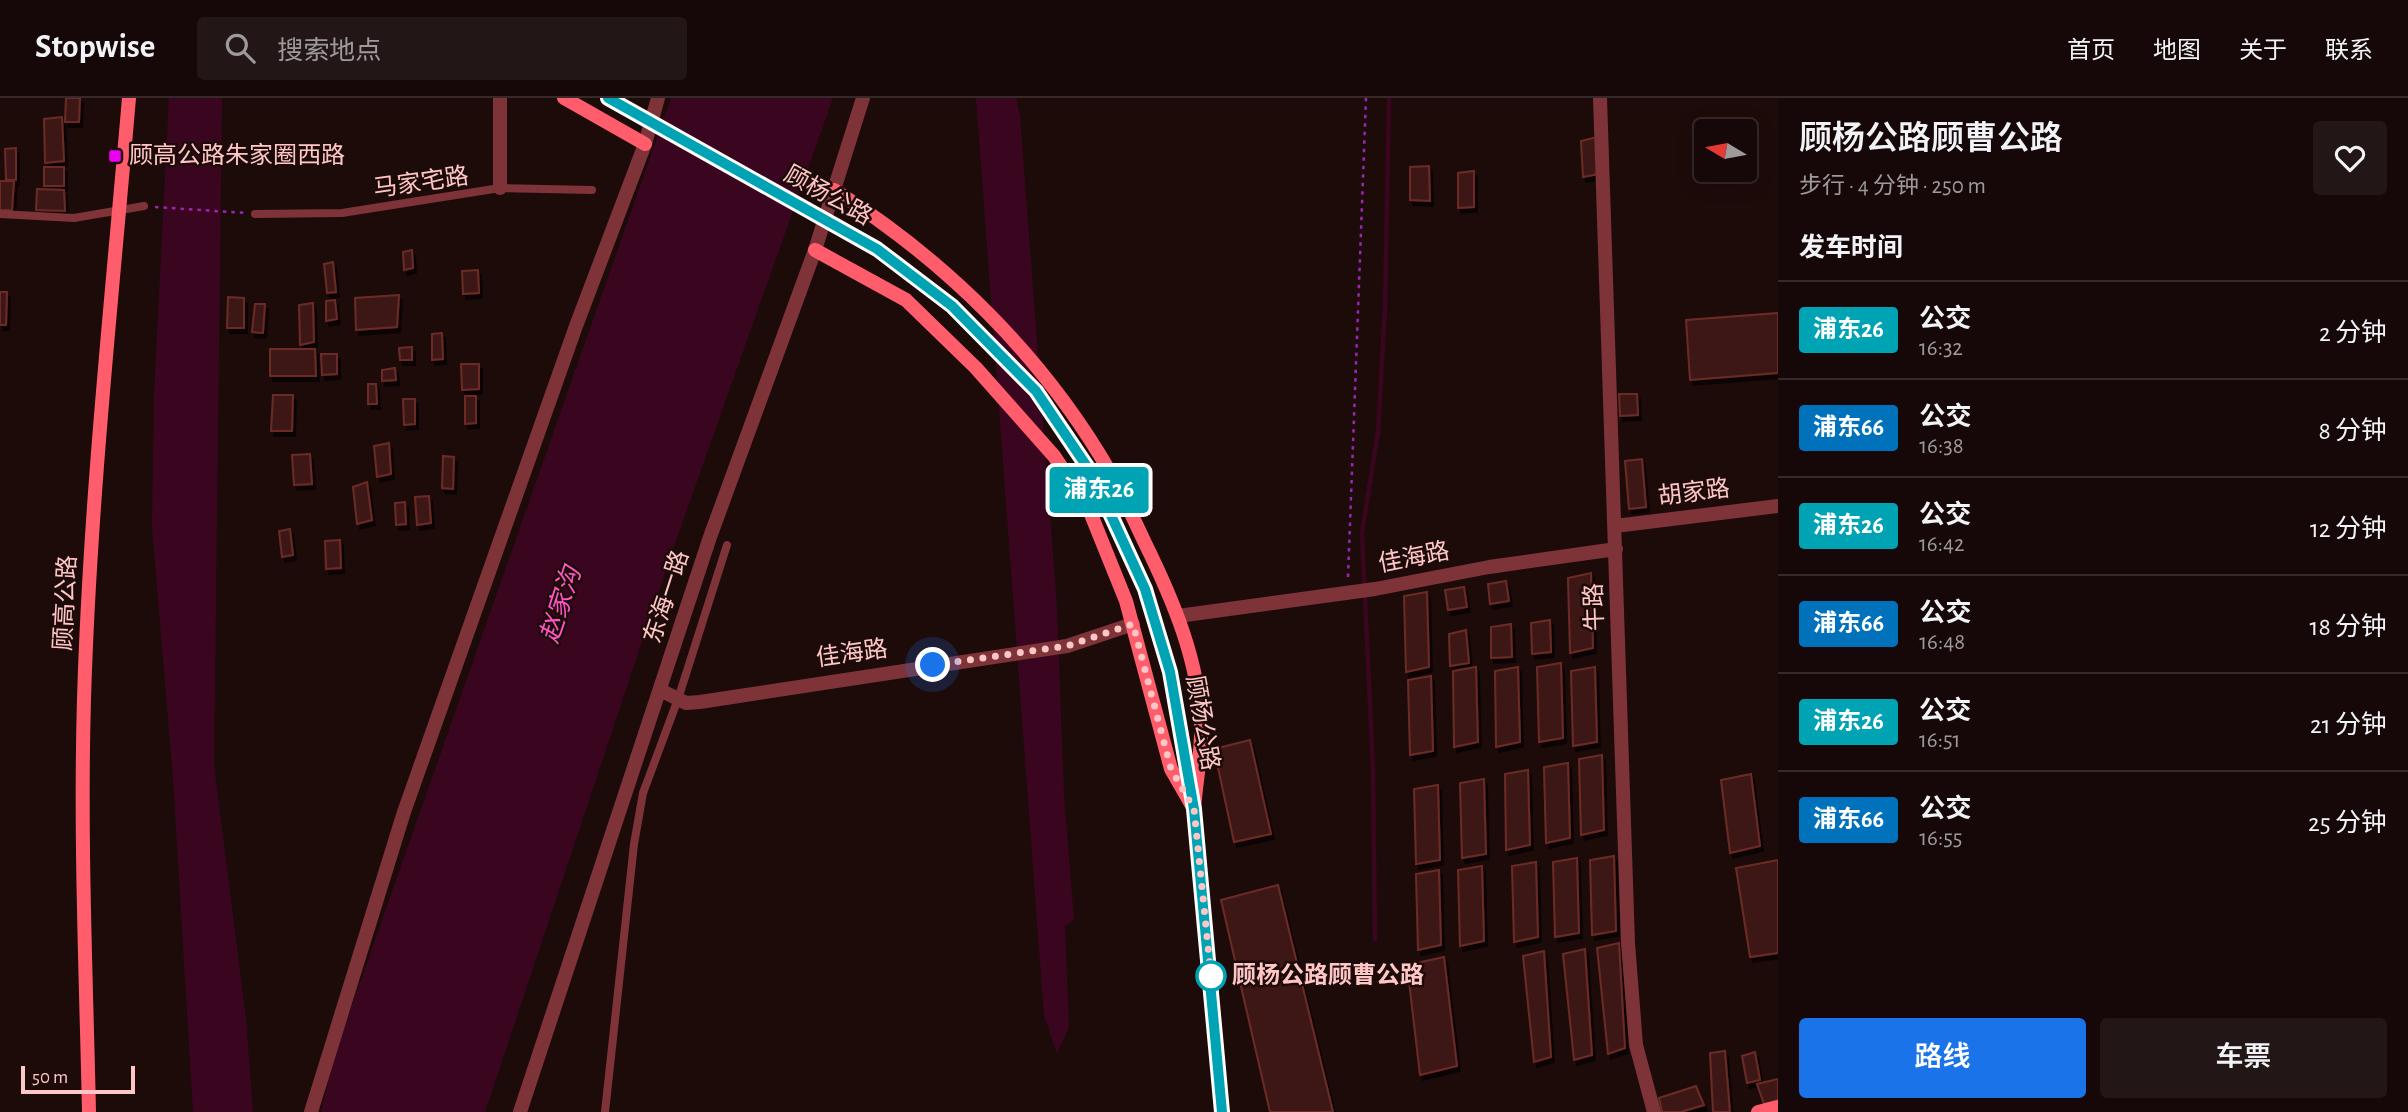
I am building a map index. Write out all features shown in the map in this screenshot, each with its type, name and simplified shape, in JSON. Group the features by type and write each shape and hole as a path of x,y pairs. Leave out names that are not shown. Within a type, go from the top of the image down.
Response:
{"street":[{"name":"顾高公路","path":"89,1112 82,859 84,698 97,459 129,98"},
{"path":"500,98 500,188"},
{"path":"564,98 645,144"},
{"name":"顾杨公路","path":"608,98 877,249 952,306 1036,391 1092,474 1145,589 1170,672 1194,809 1222,1112"},
{"path":"311,1112 404,812 576,326 645,144 658,98"},
{"name":"东海一路","path":"520,1112 710,537 815,250 863,98"},
{"name":"牛路","path":"1600,98 1628,943 1636,1045 1654,1112"},
{"path":"834,190 874,216 979,302 1044,375 1111,473 1178,616 1192,663 1201,724 1194,809"},
{"path":"815,250 906,300 976,368 1054,456 1088,507 1133,624 1167,757 1194,809"},
{"name":"胡家路","path":"1615,526 1778,506"},
{"name":"佳海路","path":"1178,616 1375,589 1489,567 1616,549"},
{"name":"佳海路","path":"660,690 686,703 700,702 1067,646 1133,624"},
{"path":"1758,1112 1778,1107"}],"lane":[{"name":"马家宅路","path":"255,214 342,213 500,188 592,190"},
{"path":"0,214 74,218 145,206"},
{"path":"605,1112 634,844 643,793 678,699 727,545"}],"path":[{"path":"1348,593 1366,98"},
{"path":"145,206 255,214"}],"water":[{"path":"169,98 222,98 214,766 246,1019 253,1112 193,1112 173,779 152,527 154,394"},
{"name":"赵家沟","path":"671,98 833,98 674,546 485,1112 321,1112 335,1054"},
{"path":"976,98 1016,98 1020,116 1057,608 1064,795 1074,920 1065,926 1069,1028 1057,1053 1044,1016"}],"building":[{"path":"66,98 80,98 79,122 65,122"},
{"path":"62,117 64,161 45,163 44,119"},
{"path":"1597,137 1599,174 1583,177 1581,141"},
{"path":"16,148 16,180 6,180 5,149"},
{"path":"1429,166 1430,201 1410,200 1410,167"},
{"path":"44,167 64,167 64,186 44,186"},
{"path":"1474,171 1474,207 1458,208 1458,173"},
{"path":"0,181 14,181 12,210 0,210"},
{"path":"37,189 64,190 65,211 36,210"},
{"path":"412,250 413,268 404,270 403,252"},
{"path":"333,262 336,292 327,293 324,264"},
{"path":"478,270 479,293 463,294 462,271"},
{"path":"0,292 7,292 6,325 0,325"},
{"path":"399,295 397,327 356,330 355,298"},
{"path":"228,297 244,298 244,328 227,328"},
{"path":"335,300 337,319 326,321 326,301"},
{"path":"313,303 314,342 300,345 299,305"},
{"path":"255,304 265,304 263,333 252,332"},
{"path":"1778,313 1778,373 1690,380 1686,320"},
{"path":"442,333 443,359 432,360 432,334"},
{"path":"412,347 412,360 400,360 399,348"},
{"path":"270,349 315,349 316,376 270,376"},
{"path":"321,354 337,354 337,374 322,375"},
{"path":"461,364 479,364 479,389 462,390"},
{"path":"395,368 396,380 382,381 382,370"},
{"path":"368,384 376,384 377,404 368,404"},
{"path":"1619,394 1637,394 1638,415 1620,416"},
{"path":"273,395 293,395 292,431 271,431"},
{"path":"465,396 476,396 476,423 465,424"},
{"path":"403,399 415,399 415,424 404,425"},
{"path":"389,443 391,474 377,477 374,446"},
{"path":"310,454 312,484 294,485 292,455"},
{"path":"443,456 454,457 453,489 442,488"},
{"path":"1642,459 1646,507 1629,509 1625,461"},
{"path":"367,482 372,520 357,524 353,487"},
{"path":"429,496 431,523 417,525 415,497"},
{"path":"405,502 406,524 396,525 395,503"},
{"path":"290,529 293,555 282,557 279,531"},
{"path":"340,540 341,568 326,569 325,541"},
{"path":"1591,573 1593,648 1570,653 1568,578"},
{"path":"1506,581 1509,601 1490,604 1488,584"},
{"path":"1464,587 1467,607 1448,610 1445,590"},
{"path":"1427,592 1429,667 1406,672 1404,596"},
{"path":"1550,620 1551,652 1532,654 1531,623"},
{"path":"1511,624 1512,657 1491,658 1491,627"},
{"path":"1466,630 1469,663 1450,666 1449,634"},
{"path":"1561,663 1563,738 1539,742 1537,667"},
{"path":"1476,667 1478,742 1454,747 1453,671"},
{"path":"1518,667 1520,742 1496,747 1495,671"},
{"path":"1595,667 1597,742 1573,746 1571,671"},
{"path":"1431,676 1433,751 1410,755 1408,680"},
{"path":"1250,740 1271,834 1234,842 1214,749"},
{"path":"1602,755 1604,830 1581,835 1579,759"},
{"path":"1568,763 1570,838 1546,843 1544,767"},
{"path":"1528,770 1530,845 1506,850 1505,774"},
{"path":"1751,774 1760,846 1730,853 1721,780"},
{"path":"1484,779 1486,854 1462,858 1460,783"},
{"path":"1438,785 1440,860 1416,864 1414,789"},
{"path":"1614,856 1616,931 1592,935 1590,860"},
{"path":"1577,858 1579,933 1555,937 1553,862"},
{"path":"1778,860 1778,953 1750,957 1736,868"},
{"path":"1536,862 1538,937 1514,942 1512,866"},
{"path":"1482,866 1484,941 1460,946 1458,870"},
{"path":"1439,870 1441,945 1418,950 1416,874"},
{"path":"1278,885 1333,1112 1270,1112 1221,900"},
{"path":"1619,943 1625,1048 1608,1054 1597,948"},
{"path":"1585,949 1592,1055 1574,1060 1563,954"},
{"path":"1544,951 1551,1057 1534,1062 1523,956"},
{"path":"1444,957 1457,1066 1420,1075 1407,965"},
{"path":"1725,1051 1730,1112 1713,1112 1710,1053"},
{"path":"1755,1052 1760,1080 1747,1083 1742,1056"},
{"path":"1778,1079 1778,1100 1764,1104 1757,1084"},
{"path":"1696,1086 1704,1105 1681,1112 1662,1112 1659,1098"}],"waterway":[{"path":"1375,939 1373,769 1362,533 1378,432 1385,308 1389,98"}],"bus line":[{"name":"浦东26","path":"608,98 877,249 952,306 1036,391 1092,474 1145,589 1170,672 1194,809 1212,978 1222,1112"}],"place":[{"name":"顾高公路朱家圈西路","path":"115,156"},
{"name":"顾杨公路顾曹公路","path":"1211,976"}],"route":[{"path":"933,665 1067,646 1133,624 1159,732 1171,769 1194,809 1212,978 1211,976"}]}
